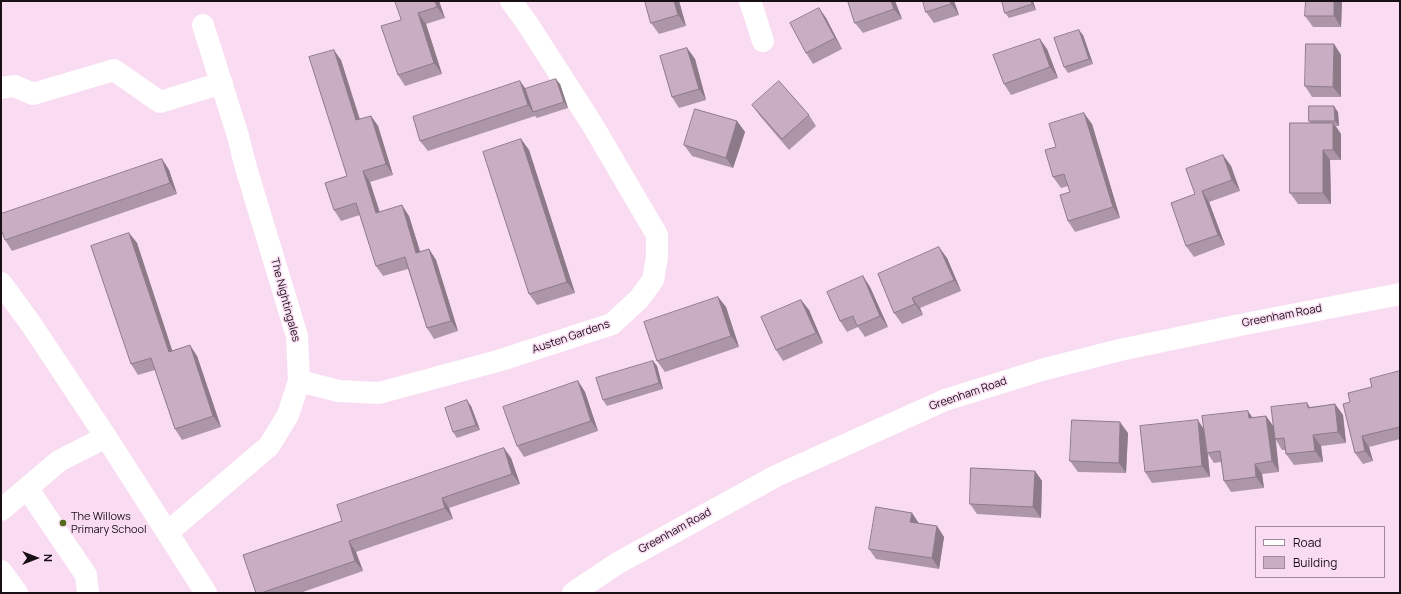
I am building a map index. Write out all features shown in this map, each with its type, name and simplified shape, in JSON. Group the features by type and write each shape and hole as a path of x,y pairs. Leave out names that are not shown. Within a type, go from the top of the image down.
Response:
{"street":[{"name":"Austen Gardens","path":"299,381 339,391 379,393 501,360 612,324 639,298 653,280 657,257 657,234 592,124 527,23 510,1"},
{"path":"750,1 763,41"},
{"name":"The Nightingales","path":"168,532 269,446 288,415 299,381 297,336 222,83 203,25"},
{"path":"1,88 14,86 33,94 114,70 160,102 222,83"},
{"path":"1,283 31,324 106,436 206,593"},
{"name":"Greenham Road","path":"573,593 618,563 776,476 945,400 1045,369 1120,350 1248,323 1400,294"},
{"path":"1,510 59,461 106,436"},
{"path":"27,488 86,575 88,593"},
{"path":"1,571 17,593"}],"building":[{"path":"395,1 435,1 437,7 418,13 434,63 398,75 381,26 401,20"},
{"path":"645,1 674,1 678,15 651,23"},
{"path":"848,1 891,1 894,9 855,23"},
{"path":"923,1 950,1 951,4 926,12"},
{"path":"1002,1 1031,1 1032,4 1005,13"},
{"path":"1306,1 1334,1 1334,16 1305,16"},
{"path":"819,8 835,38 806,53 790,23"},
{"path":"1079,30 1089,59 1064,67 1054,38"},
{"path":"1040,39 1050,67 1004,84 993,55"},
{"path":"1306,44 1334,44 1333,87 1305,86"},
{"path":"687,48 699,89 672,97 660,56"},
{"path":"334,50 356,120 371,116 386,164 363,171 376,213 402,205 416,253 429,249 451,321 427,328 405,257 376,266 356,203 334,210 325,183 347,176 309,57"},
{"path":"556,79 564,102 533,112 525,89"},
{"path":"520,81 528,105 420,141 413,117"},
{"path":"779,81 809,115 782,139 752,105"},
{"path":"1309,106 1334,106 1335,121 1309,121"},
{"path":"695,109 737,121 726,158 684,145"},
{"path":"1084,113 1113,207 1068,221 1060,195 1070,192 1064,174 1053,177 1045,150 1056,147 1049,124"},
{"path":"1290,123 1333,123 1333,150 1323,150 1323,193 1290,193"},
{"path":"521,139 567,282 529,294 483,152"},
{"path":"1223,155 1232,180 1202,191 1218,235 1186,246 1171,203 1195,194 1186,169"},
{"path":"162,159 170,183 5,240 1,229 1,214"},
{"path":"129,233 169,352 190,345 213,416 175,429 151,358 131,364 91,246"},
{"path":"939,247 954,280 912,298 915,304 894,313 878,274"},
{"path":"863,276 880,316 857,326 853,316 840,321 827,292"},
{"path":"718,297 731,336 657,361 644,322"},
{"path":"801,300 816,333 776,350 761,317"},
{"path":"653,361 659,383 603,400 596,378"},
{"path":"1400,371 1400,427 1362,436 1365,451 1355,453 1343,404 1350,402 1348,393 1372,387 1370,379"},
{"path":"578,381 591,421 517,446 503,407"},
{"path":"467,400 476,425 453,432 445,408"},
{"path":"1307,403 1308,408 1335,404 1338,432 1313,435 1315,451 1286,454 1284,438 1275,439 1271,407"},
{"path":"1248,411 1249,418 1266,416 1272,461 1255,464 1256,477 1224,481 1220,451 1207,453 1202,416"},
{"path":"1072,420 1120,422 1119,463 1070,461"},
{"path":"1198,420 1202,466 1145,472 1140,426"},
{"path":"504,448 512,474 442,498 445,508 349,541 355,561 261,593 256,593 243,555 342,521 337,505"},
{"path":"971,468 1035,471 1033,507 970,504"},
{"path":"876,507 912,513 910,522 937,526 932,558 869,549"}],"place":[{"name":"The Willows Primary School","path":"63,523"}]}
